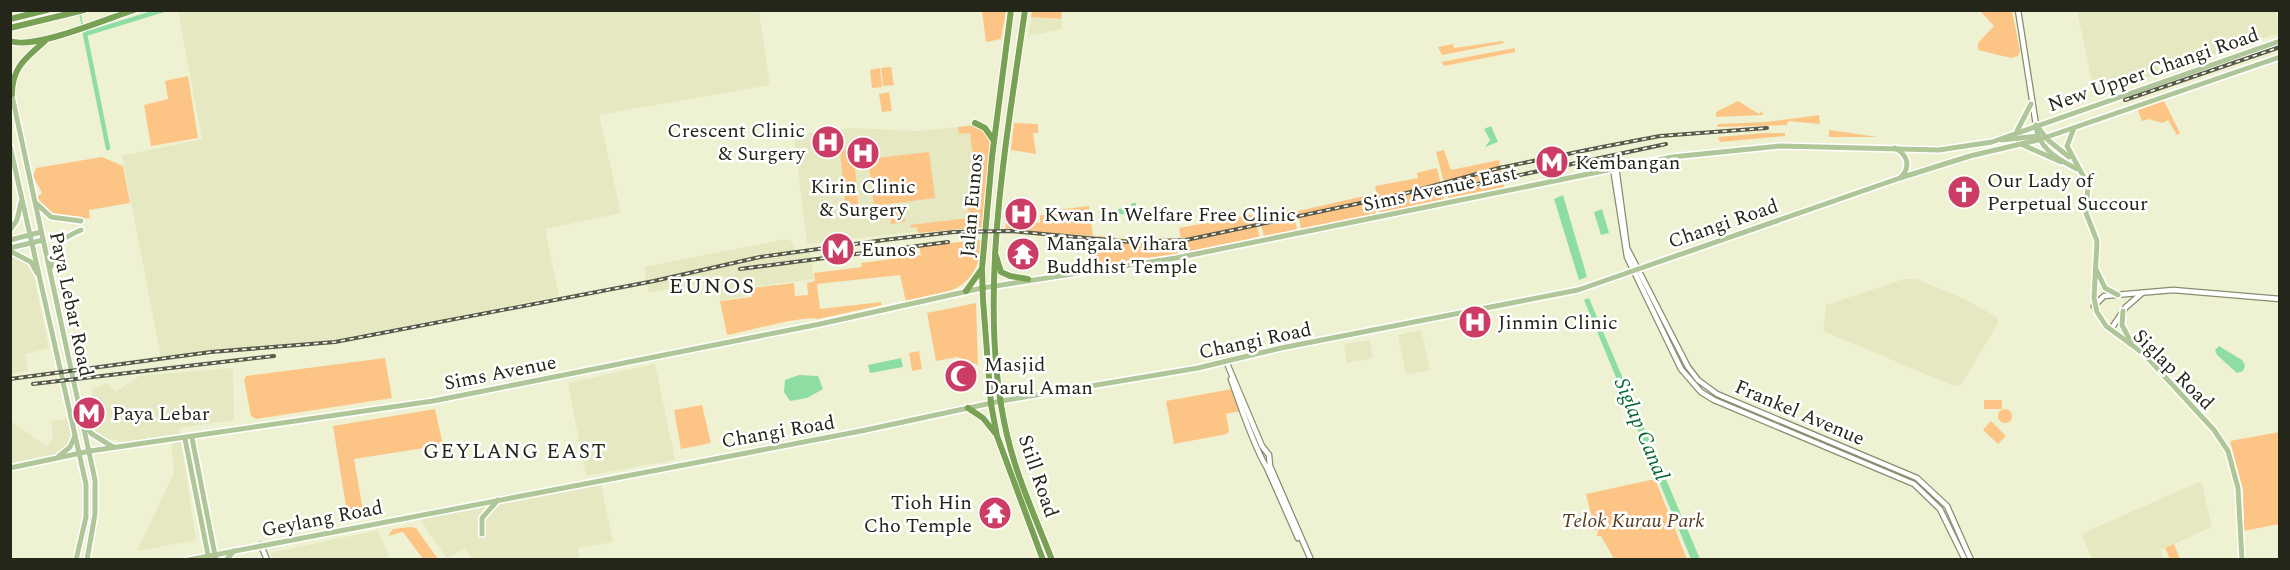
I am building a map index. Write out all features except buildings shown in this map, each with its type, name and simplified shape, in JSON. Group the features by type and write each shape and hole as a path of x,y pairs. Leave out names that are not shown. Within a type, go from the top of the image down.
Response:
{"highway":[{"path":"10,19 47,10"},
{"path":"10,28 84,10"},
{"path":"10,41 21,45 46,41 83,26 134,10"},
{"name":"Jalan Eunos","path":"991,404 982,269 1001,78 1011,10"},
{"name":"Jalan Eunos","path":"1001,401 993,286 995,252 1025,10"},
{"path":"11,92 15,72 46,41"},
{"path":"1001,78 1008,84 1015,79"},
{"path":"975,123 985,128 994,141"},
{"path":"995,252 1002,272 1010,276 1029,279"},
{"path":"966,291 982,269"},
{"name":"Still Road","path":"1001,401 1015,461 1052,560"},
{"name":"Still Road","path":"991,404 997,436 1006,465 1043,560"},
{"path":"968,408 983,418 997,436"},
{"path":"1006,465 1010,460 1015,461"}],"main road":[{"name":"New Upper Changi Road","path":"2036,124 2280,41"},
{"name":"New Upper Changi Road","path":"2038,138 2074,128 2280,57"},
{"name":"Paya Lebar Road","path":"11,92 95,480 96,500 87,560"},
{"path":"2016,133 2031,104"},
{"path":"2036,124 2045,137 2072,159"},
{"path":"2036,124 2038,138 2076,169 2087,182 2086,213 2097,239 2094,306"},
{"name":"Sims Avenue East","path":"993,286 1176,258 1672,157 1765,147 1939,150 1992,142 2036,124"},
{"path":"2074,128 2067,146 2076,169"},
{"path":"1992,142 2038,138"},
{"name":"Changi Road","path":"461,506 861,431 1001,401 1226,361 1568,292 1900,178 2038,138"},
{"path":"2022,144 2076,169"},
{"name":"Paya Lebar Road","path":"10,146 80,453 87,501 76,560"},
{"path":"1894,148 1903,153 1907,162 1906,170 1900,178"},
{"path":"10,230 20,211 21,195"},
{"path":"35,202 51,217 81,221"},
{"path":"51,272 53,255 58,243 63,238 81,230"},
{"path":"10,240 41,232"},
{"path":"10,250 43,240"},
{"path":"10,250 31,262 39,277"},
{"path":"2095,268 2105,288 2118,295"},
{"name":"Sims Avenue","path":"10,468 90,451 433,400 832,321 993,286"},
{"name":"Siglap Road","path":"2094,306 2101,320 2132,343 2214,430 2228,450 2238,488 2242,560"},
{"path":"2123,310 2122,325 2132,343"},
{"path":"84,424 92,434 114,448"},
{"path":"54,460 70,447 76,434"},
{"path":"189,438 212,557"},
{"path":"482,534 482,518 499,499"},
{"name":"Geylang Road","path":"188,560 461,506"},
{"path":"226,560 235,550"}],"street":[{"path":"2018,10 2031,104 2036,124"},
{"path":"1614,167 1623,249 1636,269"},
{"name":"Frankel Avenue","path":"1636,269 1674,357 1701,392 1759,420 1914,484 1940,509 1965,560"},
{"name":"Frankel Avenue","path":"1636,269 1649,287 1680,354 1702,384 1717,394 1917,478 1947,506 1971,560"},
{"path":"2094,306 2104,296 2133,296 2173,290 2280,299"},
{"path":"2111,329 2133,296"},
{"path":"1226,361 1264,452 1265,460 1310,560"},
{"path":"1264,452 1265,460"},
{"path":"261,545 267,560"}],"shaded area":[{"path":"178,11 759,11 770,85 599,115 621,213 545,229 559,296 301,346 161,357 122,156 202,139"},
{"path":"2077,11 2276,11 2279,33 2095,95"},
{"path":"1032,17 1062,20 1062,29 1028,36"},
{"path":"977,125 983,224 807,244 794,135 852,128 918,131"},
{"path":"786,239 791,241 795,250 810,248 814,279 749,287 750,296 720,300 715,281 649,293 644,267"},
{"path":"11,255 28,264 33,273 49,348 26,354 28,371 11,374"},
{"path":"1904,279 1917,279 1964,299 1997,317 1998,323 1961,385 1954,386 1823,331 1826,305"},
{"path":"1421,330 1430,370 1406,375 1398,335"},
{"path":"1370,340 1373,358 1347,363 1344,344"},
{"path":"655,364 675,460 586,476 568,383"},
{"path":"233,368 234,420 179,428 196,540 137,551 174,473 171,438 125,442 103,438 95,432 90,397 93,395 92,389 108,383 116,392 139,376"},
{"path":"69,418 72,439 61,454 11,463 11,421 47,447 53,438 51,421"},
{"path":"2201,481 2212,527 2160,550 2164,559 2092,559 2081,534"},
{"path":"601,484 613,542 578,548 579,559 473,559 464,548 447,559 420,519"},
{"path":"378,530 390,559 274,559 270,553"}],"green space":[{"path":"1032,10 1062,11 1061,19 1031,17"},
{"path":"982,11 1006,11 1001,39 986,42"},
{"path":"1980,11 2012,11 2020,51 2018,56 2011,58 1978,50 1978,43 1994,26"},
{"path":"1503,41 1504,43 1442,55 1438,47 1453,44 1454,48"},
{"path":"1515,48 1515,52 1444,66 1441,62"},
{"path":"891,67 894,85 883,86 881,68"},
{"path":"880,68 882,87 872,88 870,70"},
{"path":"188,76 198,138 151,146 144,105 168,99 165,81"},
{"path":"889,92 892,111 882,112 879,94"},
{"path":"2163,99 2180,133 2177,135 2168,120 2162,123 2149,119 2142,121 2137,108"},
{"path":"1738,101 1759,114 1762,111 1763,115 1716,117 1716,112"},
{"path":"1819,115 1820,124 1788,121 1787,125 1717,127 1718,124 1766,122"},
{"path":"1014,123 1038,124 1038,133 1033,133 1036,154 1011,150"},
{"path":"977,125 981,127 991,144 983,227 918,233 917,227 911,228 910,225 969,218 967,196 978,194 970,133 959,134 958,127"},
{"path":"1829,130 1878,137 1829,137"},
{"path":"1785,133 1785,136 1720,142 1718,137"},
{"path":"853,149 854,160 862,159 863,166 855,167 859,213 846,214 840,150"},
{"path":"1444,150 1451,170 1499,160 1504,187 1448,198 1436,152"},
{"path":"929,152 935,198 874,206 868,159"},
{"path":"102,157 123,166 130,203 89,210 90,218 83,219 51,214 40,205 36,198 42,193 33,176 36,168"},
{"path":"1437,168 1444,199 1380,213 1375,186 1418,178 1417,173"},
{"path":"1373,194 1376,214 1301,230 1298,211"},
{"path":"903,206 905,222 891,224 889,208"},
{"path":"1089,206 1093,236 1005,230 1006,221 1040,223 1040,215 1055,215 1055,210"},
{"path":"1293,209 1297,230 1264,237 1259,216"},
{"path":"1254,214 1260,239 1184,254 1179,228"},
{"path":"1099,236 1133,240 1176,238 1178,254 1093,265 1090,244 1092,238"},
{"path":"982,240 979,257 968,280 948,292 906,302 900,275 817,284 820,309 881,302 882,305 818,319 789,321 727,335 720,301 752,297 752,288 794,283 795,296 808,295 807,283 815,281 814,273 862,267 861,263 921,255 919,246"},
{"path":"976,303 978,365 957,357 936,361 927,313"},
{"path":"919,351 922,369 912,371 909,353"},
{"path":"385,358 392,398 256,419 251,416 244,380 246,376"},
{"path":"1232,389 1241,411 1226,414 1229,431 1227,434 1174,444 1166,401"},
{"path":"1984,400 2002,400 2002,409 1984,409"},
{"path":"702,405 711,443 681,449 674,410"},
{"path":"435,409 443,445 354,459 364,516 348,519 333,426"},
{"path":"2002,409 2008,409 2012,416 2008,423 2002,423 1998,419 1998,413"},
{"path":"1991,421 2006,436 1998,444 1983,430"},
{"path":"2279,432 2279,524 2244,531 2243,490 2230,441"},
{"name":"Telok Kurau Park","path":"1655,479 1687,559 1614,559 1601,536 1597,536 1598,530 1595,530 1586,494"},
{"path":"416,528 438,559 423,559 403,532 388,536 393,529"},
{"path":"2174,544 2180,559 2170,559 2165,548"}],"water":[{"path":"1491,126 1498,142 1485,147 1490,140 1484,129"},
{"path":"1563,195 1587,277 1579,280 1554,199"},
{"path":"1132,203 1136,203 1136,215 1118,214 1118,209 1130,207"},
{"path":"1602,209 1609,233 1601,235 1594,212"},
{"name":"Siglap Canal","path":"1589,298 1700,559 1691,559 1584,300"},
{"path":"2219,346 2242,360 2245,365 2243,371 2237,373 2217,355 2215,350"},
{"path":"901,358 903,367 870,373 868,365"},
{"path":"799,375 818,376 823,389 807,398 790,401 784,392 785,380"}],"waterway":[{"path":"108,148 85,34 163,10"},
{"path":"80,14 82,24"},
{"path":"83,29 85,34"}],"railway":[{"path":"2125,100 2280,47"},
{"path":"10,379 211,352 335,342 654,281 760,257 884,240 954,232 1011,231 1132,242 1186,240 1403,194 1499,168 1602,147 1660,136 1767,128"},
{"path":"1449,190 1666,144"},
{"path":"740,269 948,242"},
{"path":"33,384 274,356"}],"place":[{"name":"Crescent Clinic & Surgery","path":"828,142"},
{"name":"Kirin Clinic & Surgery","path":"863,153"},
{"name":"Kembangan","path":"1552,162"},
{"name":"Our Lady of Perpetual Succour","path":"1964,192"},
{"name":"Kwan In Welfare Free Clinic","path":"1021,214"},
{"name":"Eunos","path":"838,249"},
{"name":"Mangala Vihara Buddhist Temple","path":"1023,254"},
{"name":"Jinmin Clinic","path":"1475,322"},
{"name":"Masjid Darul Aman","path":"961,376"},
{"name":"Paya Lebar","path":"89,413"},
{"name":"Tioh Hin Cho Temple","path":"995,513"}],"district":[{"name":"EUNOS","path":"712,285"},
{"name":"GEYLANG EAST","path":"515,451"}]}
